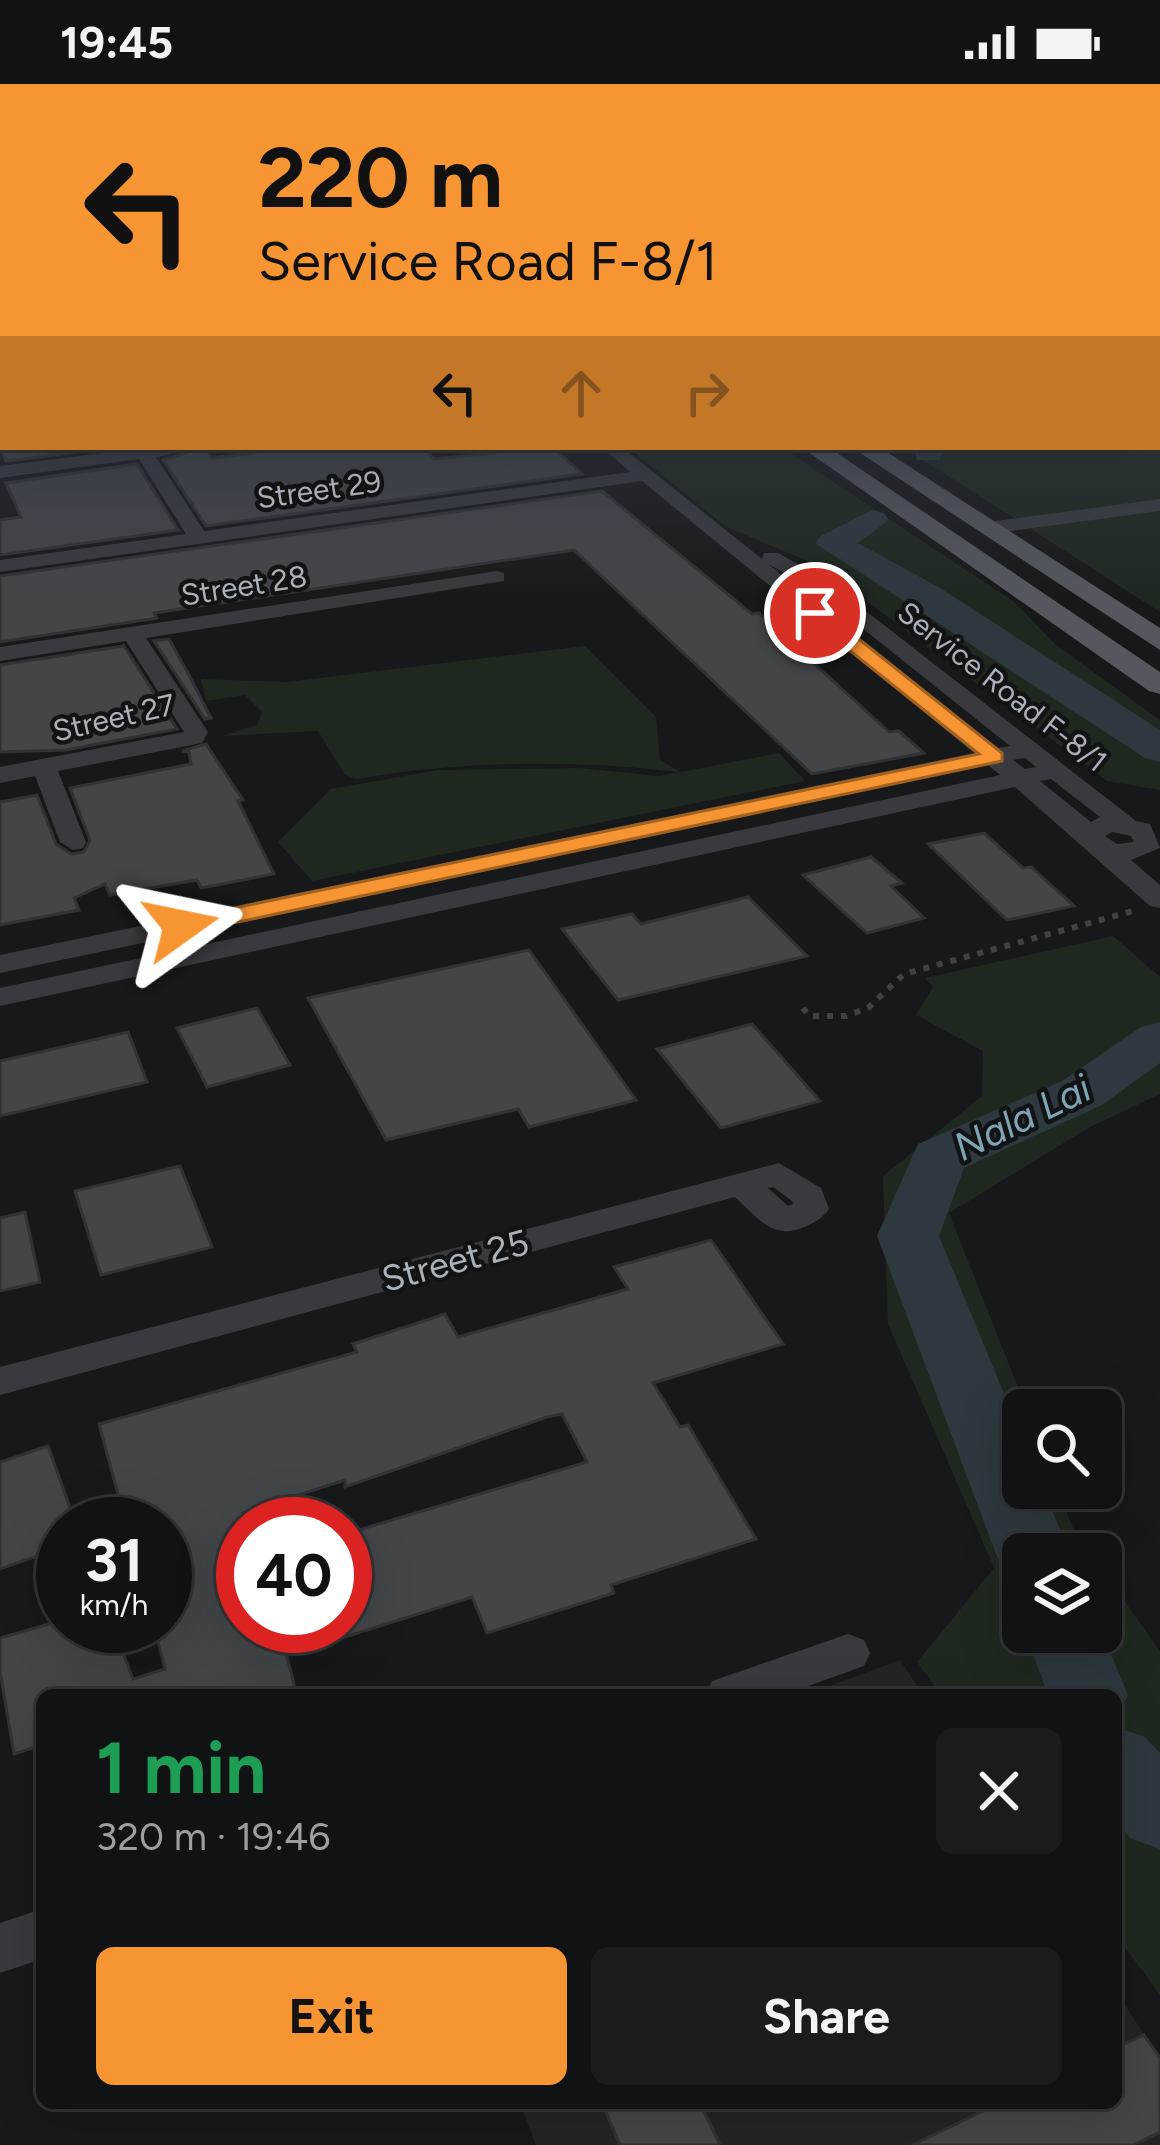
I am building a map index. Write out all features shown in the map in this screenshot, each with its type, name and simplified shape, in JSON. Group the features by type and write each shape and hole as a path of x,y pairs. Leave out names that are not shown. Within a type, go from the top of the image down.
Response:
{"main road":[{"path":"817,450 1160,685"},
{"path":"868,450 1160,641"}],"street":[{"path":"0,472 168,450"},
{"name":"Service Road F-8/1","path":"615,450 995,757"},
{"path":"144,453 198,537"},
{"name":"Street 29","path":"0,566 646,475"},
{"path":"988,528 1160,505"},
{"name":"Service Road F-8/1","path":"714,531 820,584 1022,764 1150,905"},
{"name":"Street 28","path":"0,654 497,577"},
{"name":"Street 27","path":"0,775 193,738 196,732 132,634"},
{"path":"0,964 995,757 1022,764"},
{"path":"0,997 1022,764"},
{"name":"Service Road F-8/1","path":"1022,764 1052,771 1148,835"},
{"path":"44,767 73,842"},
{"path":"1095,841 1101,824 1148,835"},
{"name":"Street 25","path":"0,1381 778,1174 809,1196 811,1210 784,1222 744,1186"},
{"path":"745,1689 848,1653"},
{"path":"0,1948 36,1936"}],"path":[{"path":"803,1008 809,1016 846,1016 868,1008 904,974 1150,905"}],"shaded area":[{"path":"632,450 786,450 1014,602 1056,645 1160,720 1160,790 1107,781 821,567 725,526"},
{"path":"908,450 1160,450 1160,612"},
{"path":"585,646 656,717 660,760 681,772 779,753 805,781 312,881 278,842 331,789 438,770 579,768 660,776 679,772 517,764 436,768 356,779 345,775 318,731 222,736 257,725 262,712 245,695 206,701 201,679 287,682"},
{"path":"1113,936 1160,977 1160,1094 1090,1127 949,1213 1019,1389 1002,1389 1002,1509 1066,1509 1076,1533 1002,1533 1002,1653 1122,1653 1122,1598 1160,1651 1160,1995 1122,1943 1122,1689 937,1689 917,1662 994,1568 888,1324 883,1176 982,1096 983,1051 916,1015 933,987 925,978"},
{"path":"900,1660 919,1689 821,1689"},
{"path":"1122,2000 1160,2059 1160,2145 536,2145 522,2109 1122,2109"}],"building":[{"path":"1,450 92,450 6,461"},
{"path":"195,450 207,450 212,458 277,450 426,450 434,459 556,450 582,474 206,526 163,460"},
{"path":"137,464 178,530 0,555 0,520 21,517 6,483"},
{"path":"602,491 752,614 759,613 889,732 899,731 924,753 812,774 574,550 154,613 157,618 0,642 0,576"},
{"path":"169,639 211,718 205,719 154,641"},
{"path":"124,646 177,729 66,750 0,752 0,665"},
{"path":"206,744 243,800 238,801 274,874 201,888 197,880 110,895 105,884 74,898 79,910 0,925 0,802 37,795 56,844 71,854 84,852 90,840 70,788 191,764 189,752 182,751"},
{"path":"984,833 1074,906 1007,920 928,844"},
{"path":"871,857 902,883 891,886 924,918 867,933 803,875"},
{"path":"748,897 807,956 618,1000 562,929 632,914 641,924"},
{"path":"529,950 636,1100 529,1127 518,1109 386,1140 308,998"},
{"path":"257,1008 290,1065 207,1087 177,1028"},
{"path":"752,1024 820,1101 721,1128 657,1049"},
{"path":"128,1032 147,1082 0,1116 0,1061"},
{"path":"180,1166 212,1247 101,1275 75,1191"},
{"path":"25,1212 40,1282 0,1291 0,1218"},
{"path":"711,1240 783,1344 653,1383 680,1427 688,1425 756,1539 611,1585 614,1593 487,1633 472,1597 372,1628 372,1526 587,1462 562,1414 345,1487 345,1480 292,1497 216,1497 216,1653 286,1653 295,1689 36,1689 36,1747 14,1754 0,1671 0,1638 36,1628 36,1653 123,1653 133,1679 165,1669 161,1653 192,1653 192,1497 119,1497 99,1424 357,1352 353,1344 445,1314 458,1337 628,1289 614,1267"},
{"path":"48,1446 66,1497 36,1497 36,1556 0,1569 0,1462"},
{"path":"1144,2035 1160,2058 1160,2132 1133,2145 912,2145 987,2109 1122,2109 1122,2045"},
{"path":"605,2109 703,2109 720,2145 620,2145"}],"waterway":[{"name":"Nala Lai","path":"872,520 833,543 927,596 1160,749"},
{"name":"Nala Lai","path":"1025,1533 908,1236 939,1157 1082,1093 1160,1038"},
{"name":"Nala Lai","path":"1071,1653 1086,1689"},
{"name":"Nala Lai","path":"1122,1770 1160,1811"}],"route":[{"path":"181,926 995,757 815,613"}]}
